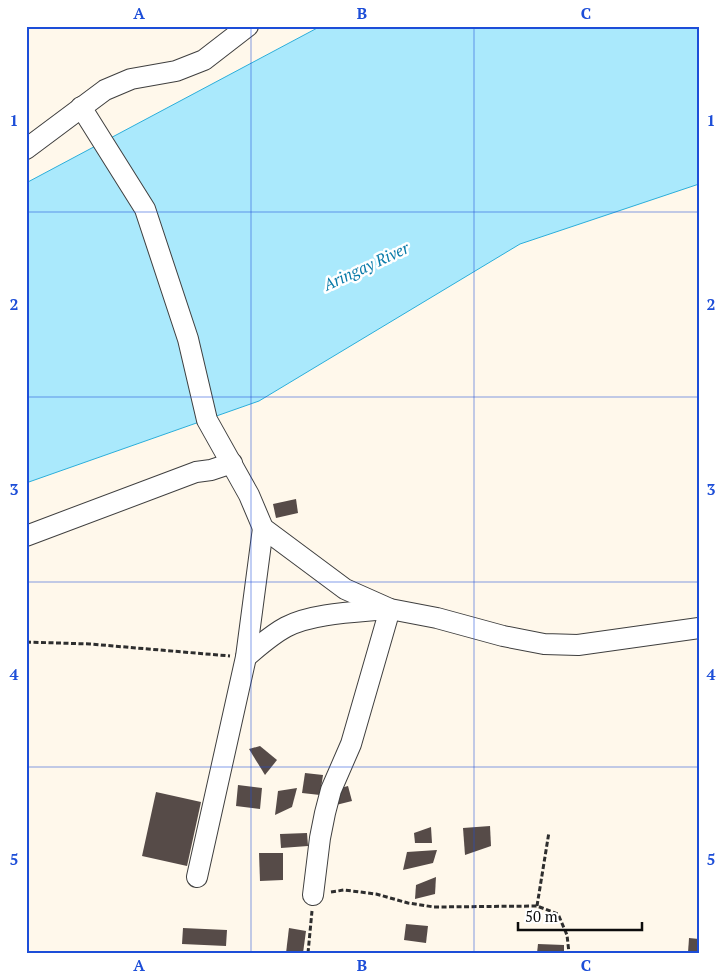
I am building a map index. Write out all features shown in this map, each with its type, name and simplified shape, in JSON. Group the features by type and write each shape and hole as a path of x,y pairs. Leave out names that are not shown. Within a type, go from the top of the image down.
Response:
{"street":[{"path":"26,149 104,90 131,79 176,71 204,60 248,26"},
{"path":"81,107 145,209 188,339 207,420 249,495 262,528 246,657 196,877"},
{"path":"26,536 196,472 211,470 232,463"},
{"path":"262,528 345,589 390,609 436,618 503,636 544,644 578,645 699,628"},
{"path":"246,657 286,627 306,620 390,609"},
{"path":"313,896 320,838 331,790 351,744 390,609"}],"path":[{"path":"26,642 90,644 246,657"},
{"path":"537,906 549,832"},
{"path":"308,953 313,896 344,890 376,894 408,903 434,907 537,906 558,914 567,935 569,953"}],"water":[{"name":"Aringay River","path":"321,26 699,26 699,184 520,244 259,401 26,483 26,183"}],"building":[{"path":"296,499 298,513 276,518 273,504"},
{"path":"260,746 277,760 265,775 249,749"},
{"path":"305,773 323,775 320,795 302,793"},
{"path":"238,785 262,788 260,809 236,806"},
{"path":"348,786 352,801 336,805 337,789"},
{"path":"297,788 292,807 275,815 278,791"},
{"path":"156,792 201,802 187,866 142,856"},
{"path":"490,826 491,846 465,855 463,828"},
{"path":"431,827 432,843 415,843 414,833"},
{"path":"307,833 308,846 281,848 280,834"},
{"path":"437,850 433,863 403,870 407,852"},
{"path":"259,853 283,853 283,880 260,881"},
{"path":"436,877 435,894 415,899 416,885"},
{"path":"406,924 428,926 426,943 404,940"},
{"path":"183,928 227,930 226,946 182,944"},
{"path":"289,928 306,931 303,953 286,953"},
{"path":"689,938 699,939 699,953 688,953"},
{"path":"538,944 564,945 564,953 537,953"}]}
